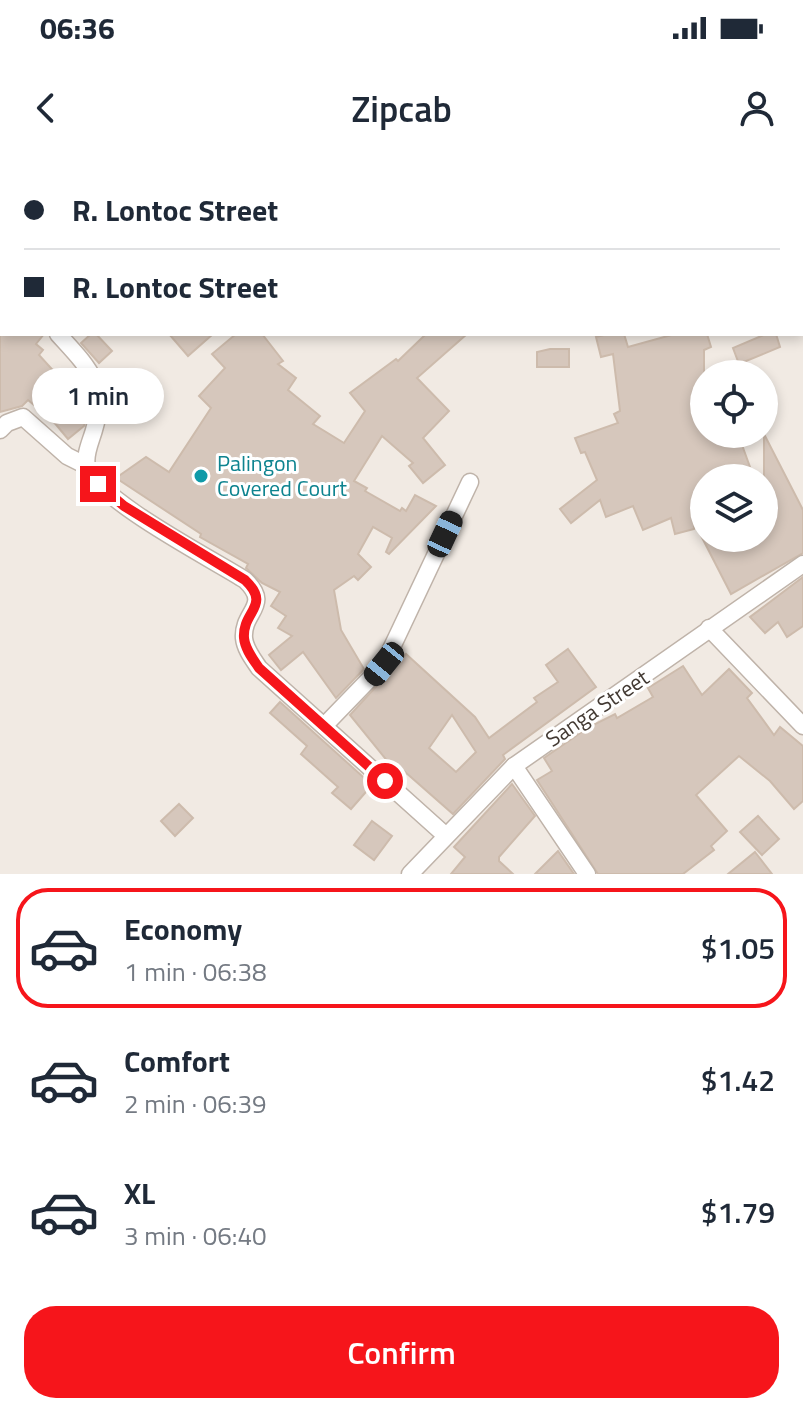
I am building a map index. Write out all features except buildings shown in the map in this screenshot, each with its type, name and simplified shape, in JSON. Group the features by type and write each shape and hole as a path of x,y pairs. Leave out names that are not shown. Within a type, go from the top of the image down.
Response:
{"street":[{"path":"60,336 86,364 99,396 87,466"},
{"path":"0,430 7,423 23,417 67,456 87,466 98,484 124,506 245,580 256,591 257,602 244,637 247,650 259,668 445,835"},
{"path":"324,726 384,664 470,482"},
{"name":"Sanga Street","path":"410,874 514,766 803,564"},
{"path":"709,628 803,726"},
{"path":"514,766 587,874"}],"place":[{"name":"Palingon Covered Court","path":"201,476"}],"route":[{"path":"98,484 124,506 245,580 256,591 257,602 247,622 244,637 247,650 259,668 385,781"}]}
